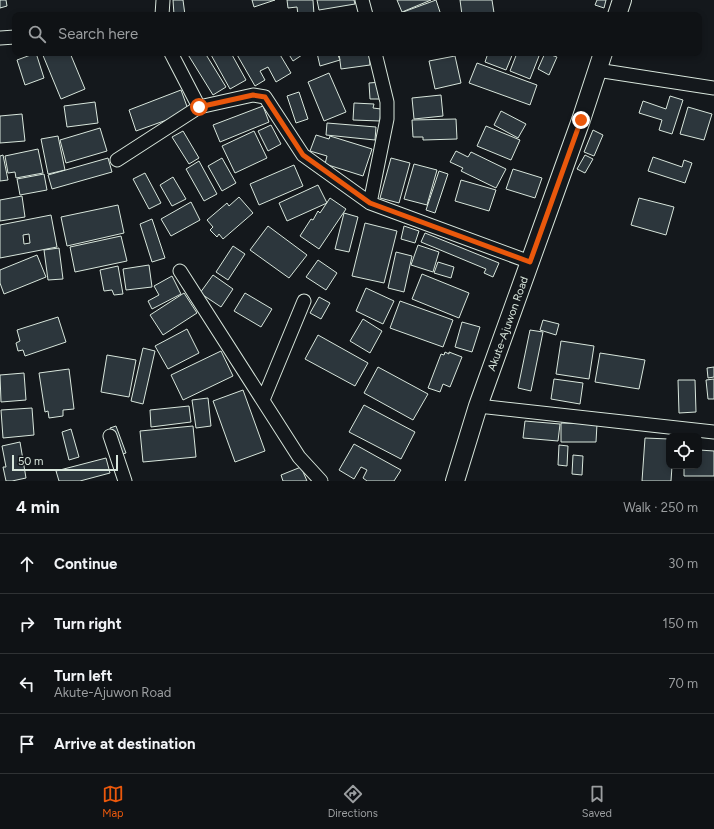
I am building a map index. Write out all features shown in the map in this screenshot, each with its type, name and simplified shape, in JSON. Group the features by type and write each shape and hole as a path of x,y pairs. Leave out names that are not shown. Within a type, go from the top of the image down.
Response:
{"main road":[{"path":"618,12 622,0"},
{"name":"Akute-Ajuwon Road","path":"455,481 478,406 581,120 602,56"}],"street":[{"path":"162,12 163,0"},
{"path":"362,0 365,12"},
{"path":"0,38 12,37"},
{"path":"173,56 199,107"},
{"path":"370,203 387,119 387,102 376,56"},
{"path":"597,70 714,88"},
{"path":"117,160 199,107 253,95 265,97 303,155 370,203 530,262"},
{"path":"180,271 299,457 321,481"},
{"path":"263,400 304,301"},
{"path":"478,406 714,432"},
{"path":"110,436 125,481"}],"building":[{"path":"0,0 6,0 7,6 0,8"},
{"path":"173,0 183,0 185,12 174,12"},
{"path":"252,0 275,0 254,7"},
{"path":"287,0 313,0 314,12 298,12 297,7 288,8"},
{"path":"317,0 354,0 355,4 319,10"},
{"path":"397,0 431,0 402,12"},
{"path":"436,0 440,12 403,12"},
{"path":"460,0 492,0 494,12 462,12"},
{"path":"597,0 606,0 604,8 595,5"},
{"path":"28,56 37,56 44,78 25,85 17,60"},
{"path":"43,56 71,56 85,89 61,99"},
{"path":"189,56 207,56 226,87 213,95"},
{"path":"212,56 233,56 246,80 230,89"},
{"path":"238,56 281,56 291,73 276,82 268,67 260,71 265,80 255,86"},
{"path":"290,56 300,56 293,61"},
{"path":"318,56 338,56 340,60 320,66"},
{"path":"339,56 369,56 370,65 341,69"},
{"path":"455,56 461,83 435,89 429,61"},
{"path":"487,56 512,56 506,70 485,62"},
{"path":"516,56 539,56 530,79 510,71"},
{"path":"544,56 557,57 549,75 538,69"},
{"path":"477,63 537,85 530,105 469,83"},
{"path":"329,73 346,112 324,121 308,82"},
{"path":"381,82 382,99 370,99 369,83"},
{"path":"181,90 189,112 136,131 129,110"},
{"path":"299,92 308,119 296,123 287,96"},
{"path":"441,95 443,116 414,119 412,98"},
{"path":"670,96 683,100 672,134 659,130 662,120 639,113 643,101 666,109"},
{"path":"95,102 98,123 67,127 64,106"},
{"path":"354,103 374,104 373,108 381,109 380,121 353,120"},
{"path":"263,106 269,122 220,142 213,125"},
{"path":"688,107 712,114 704,140 680,134"},
{"path":"501,111 526,124 518,138 494,125"},
{"path":"22,114 25,141 0,143 0,116"},
{"path":"456,119 457,139 423,140 423,137 413,137 412,120"},
{"path":"327,123 376,127 375,140 326,135"},
{"path":"271,125 281,144 268,151 258,131"},
{"path":"486,126 520,140 511,160 477,146"},
{"path":"100,128 107,151 66,163 60,140"},
{"path":"593,130 603,135 594,156 584,152"},
{"path":"183,131 199,158 189,164 172,137"},
{"path":"254,131 267,158 235,173 222,146"},
{"path":"316,135 329,139 330,136 372,149 363,176 325,164 327,156 310,151"},
{"path":"58,136 65,170 48,174 41,139"},
{"path":"38,149 43,173 16,178 15,172 8,173 5,156"},
{"path":"456,151 468,157 471,152 506,169 496,188 461,171 463,168 450,162"},
{"path":"3,155 8,180 0,181 0,156"},
{"path":"585,155 593,159 585,173 577,169"},
{"path":"653,157 682,167 684,160 692,163 685,183 648,171"},
{"path":"108,158 112,172 52,189 48,175"},
{"path":"222,158 236,183 222,191 208,166"},
{"path":"391,158 410,163 399,203 380,198"},
{"path":"199,161 217,194 204,201 186,169"},
{"path":"414,164 437,170 427,205 404,199"},
{"path":"294,165 303,186 259,205 250,184"},
{"path":"513,169 542,178 535,198 506,189"},
{"path":"439,171 448,174 435,213 426,210"},
{"path":"145,173 161,203 149,209 133,179"},
{"path":"44,174 47,190 20,195 17,179"},
{"path":"173,177 186,199 172,206 160,185"},
{"path":"461,180 496,190 489,211 455,201"},
{"path":"318,185 327,203 287,221 279,203"},
{"path":"22,196 25,217 0,221 0,200"},
{"path":"239,197 253,213 223,239 219,234 217,237 210,230 213,227 207,220 227,203 229,206"},
{"path":"330,198 346,209 319,249 300,236 311,219 313,220 318,211 320,213"},
{"path":"639,198 674,207 666,235 631,225"},
{"path":"191,202 200,220 171,236 161,219"},
{"path":"118,205 124,233 67,246 61,217"},
{"path":"344,213 358,217 349,252 335,249"},
{"path":"51,215 57,247 0,258 0,225","holes":["29,234 30,243 24,244 23,235"]},
{"path":"152,219 165,258 152,262 140,224"},
{"path":"365,223 397,231 384,283 352,276"},
{"path":"268,226 307,255 289,278 250,250"},
{"path":"404,226 419,231 415,243 401,239"},
{"path":"425,233 499,263 493,277 484,273 486,269 421,242"},
{"path":"121,236 127,261 75,272 70,247"},
{"path":"418,245 439,252 433,272 411,265"},
{"path":"233,246 245,254 228,280 216,272"},
{"path":"59,248 63,279 48,280 44,250"},
{"path":"396,252 412,256 404,292 388,288"},
{"path":"37,255 46,277 4,294 0,283 0,270"},
{"path":"318,260 337,273 326,290 306,277"},
{"path":"438,262 454,267 451,278 434,273"},
{"path":"149,265 152,287 126,290 123,269"},
{"path":"118,266 123,294 114,295 112,290 104,291 100,270"},
{"path":"422,274 469,293 459,318 412,299"},
{"path":"213,275 233,289 221,307 200,293"},
{"path":"172,276 181,294 152,309 148,301 159,295 154,286"},
{"path":"366,288 394,301 383,324 356,311"},
{"path":"184,293 197,313 163,335 150,315"},
{"path":"245,293 272,309 261,327 234,311"},
{"path":"319,297 330,303 321,319 310,313"},
{"path":"400,301 453,320 443,347 390,328"},
{"path":"58,317 66,342 25,356 23,350 18,351 16,343 20,341 17,330"},
{"path":"363,319 382,331 370,353 350,341"},
{"path":"543,320 559,324 556,335 540,330"},
{"path":"462,322 480,327 472,352 455,347"},
{"path":"187,329 199,353 168,369 155,346"},
{"path":"530,330 543,332 531,391 518,388"},
{"path":"318,335 368,363 355,386 305,359"},
{"path":"561,341 594,346 589,379 556,374"},
{"path":"143,348 155,351 143,404 131,401"},
{"path":"221,351 233,376 183,400 171,375"},
{"path":"445,352 462,357 450,387 443,384 440,392 428,388 441,354 444,355"},
{"path":"600,353 645,360 639,389 595,382"},
{"path":"107,355 136,360 129,397 101,392"},
{"path":"378,367 428,394 413,420 364,393"},
{"path":"714,367 714,377 708,378 707,368"},
{"path":"69,369 74,409 63,410 63,416 49,418 48,411 45,412 39,373"},
{"path":"24,373 26,400 1,402 0,375"},
{"path":"554,379 583,383 580,404 551,399"},
{"path":"714,379 714,399 708,399 706,380"},
{"path":"678,380 695,380 696,412 679,413"},
{"path":"243,390 265,451 235,462 213,401"},
{"path":"208,398 211,426 196,428 192,400"},
{"path":"364,405 415,432 401,459 349,432"},
{"path":"189,406 191,422 151,427 150,410"},
{"path":"32,408 34,435 3,438 1,410"},
{"path":"525,421 560,424 558,441 523,438"},
{"path":"561,423 597,424 596,442 561,442"},
{"path":"116,426 126,453 119,455 110,428"},
{"path":"193,426 196,457 143,462 140,431"},
{"path":"71,429 79,457 69,460 62,432"},
{"path":"645,438 666,439 666,469 672,469 671,481 642,481"},
{"path":"20,442 26,478 6,481 3,467 6,467 2,446"},
{"path":"354,444 401,470 394,481 367,481 363,478 367,470 361,467 354,479 339,470"},
{"path":"559,445 568,446 567,466 558,465"},
{"path":"702,450 714,451 714,476 684,476 684,469 702,469"},
{"path":"573,455 583,456 582,475 572,474"},
{"path":"106,458 110,473 80,481 59,481 56,471"},
{"path":"301,467 307,481 283,481 281,475"}],"route":[{"path":"199,107 253,95 265,97 303,155 370,203 530,262 581,120"}]}
